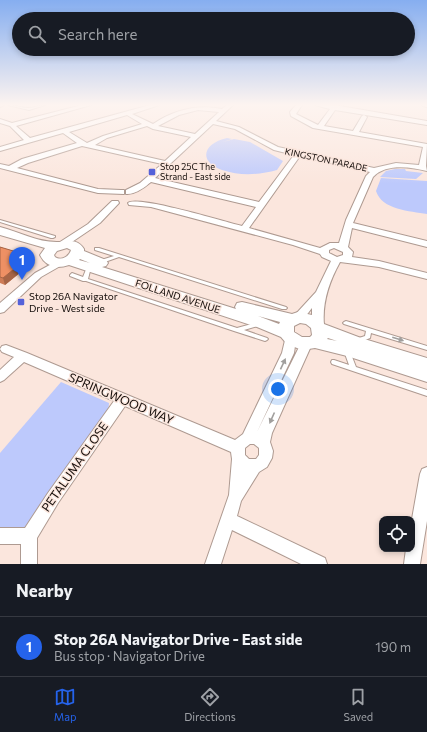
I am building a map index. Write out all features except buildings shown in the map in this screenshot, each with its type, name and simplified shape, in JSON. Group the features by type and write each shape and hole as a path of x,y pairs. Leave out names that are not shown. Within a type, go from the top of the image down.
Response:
{"street":[{"path":"19,131 29,141"},
{"path":"0,149 63,131"},
{"path":"64,131 84,145 166,163"},
{"path":"9,169 25,161 84,145 126,131"},
{"path":"176,131 196,136"},
{"path":"0,309 38,276 61,251 126,199 201,131"},
{"name":"KINGSTON PARADE","path":"243,131 276,149 367,168 374,171"},
{"path":"263,443 265,433 315,335 319,294 335,252 345,235 371,174 374,171 384,167 400,166 424,168 427,146 345,131"},
{"path":"244,229 298,154"},
{"path":"0,166 427,276"},
{"path":"149,179 260,205"},
{"path":"349,225 427,244"},
{"path":"61,251 91,227"},
{"name":"FOLLAND AVENUE","path":"0,231 33,236 41,244 92,265 259,311 290,323"},
{"name":"FOLLAND AVENUE","path":"0,239 61,251"},
{"path":"248,438 288,353 290,323 319,294"},
{"path":"290,323 306,318 315,335"},
{"path":"290,323 297,343 315,335 351,346 427,365"},
{"path":"351,346 427,376"},
{"name":"SPRINGWOOD WAY","path":"6,349 123,399 238,454"},
{"path":"0,377 23,356"},
{"name":"PETALUMA CLOSE","path":"29,536 53,498 123,399"},
{"path":"213,564 235,498 255,466 263,462 267,455 267,451 263,443 256,439 248,438 241,441 238,454 235,498"},
{"path":"238,454 249,465 255,466"},
{"path":"412,564 427,474"},
{"path":"227,519 319,564"},
{"path":"0,536 29,536 29,564"}],"lane":[{"path":"0,221 33,236"},
{"path":"92,265 118,256"},
{"path":"72,276 92,265 118,256 290,323"},
{"path":"92,265 236,330 265,339"},
{"path":"236,330 259,311"},
{"path":"346,323 427,348"},
{"path":"354,369 351,346 368,337 369,330"},
{"path":"334,362 427,393"}],"shaded area":[{"path":"227,138 232,139 223,142 234,139 250,142 283,161 277,170 263,173 243,174 222,170 209,162 206,152 219,140"},
{"path":"405,169 406,171 423,173 416,179 380,177 386,171"},
{"path":"381,178 427,181 427,214 397,208 384,202 376,191"},
{"path":"61,382 109,403 108,415 32,522 22,530 0,532 0,453"}],"place":[{"name":"Stop 25C The Strand - East side","path":"152,172"},
{"name":"Stop 26A Navigator Drive - East side","path":"22,280"},
{"name":"Stop 26A Navigator Drive - West side","path":"21,302"}]}
